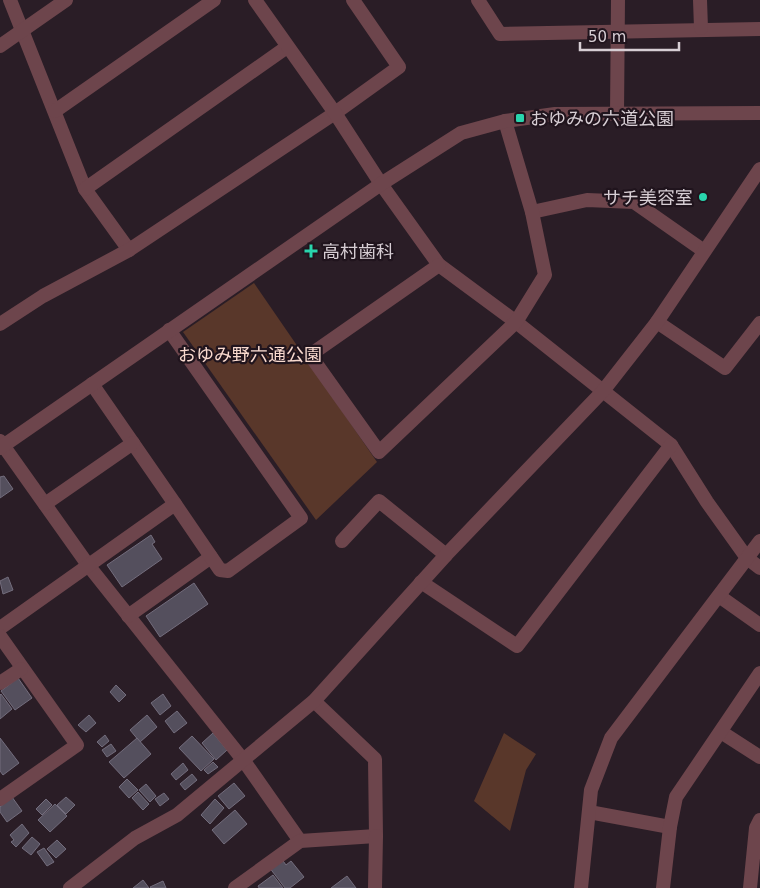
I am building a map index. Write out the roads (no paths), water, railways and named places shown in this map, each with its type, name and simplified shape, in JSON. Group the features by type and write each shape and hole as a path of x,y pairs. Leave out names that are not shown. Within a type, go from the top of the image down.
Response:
{"street":[{"path":"10,0 85,189 129,250"},
{"path":"0,46 66,0"},
{"path":"55,111 214,0"},
{"path":"255,0 287,48 335,113 381,184 438,265 516,322 671,445 707,502 747,558 760,568"},
{"path":"0,324 43,296 129,250 335,113 399,67 353,0"},
{"path":"478,0 500,34 701,28 760,29"},
{"path":"617,114 618,0"},
{"path":"700,0 701,28"},
{"path":"85,189 287,48"},
{"path":"300,841 244,761 88,565 1,445 381,184 461,133 505,120 555,114 760,113"},
{"path":"438,265 310,355 379,452 516,322 545,275 532,212 505,120"},
{"path":"70,888 135,838 177,815 314,701 446,555 603,391 657,322 760,169"},
{"path":"532,212 587,200 634,202 704,251"},
{"path":"657,322 725,368 760,323"},
{"path":"92,384 220,570 228,571 301,518 169,330"},
{"path":"45,504 133,443"},
{"path":"422,582 517,646 671,445"},
{"path":"342,541 379,501 446,555"},
{"path":"0,628 174,504"},
{"path":"581,888 591,790 611,738 760,541"},
{"path":"128,616 211,557"},
{"path":"719,596 760,625"},
{"path":"0,636 77,745 0,799"},
{"path":"0,683 21,668"},
{"path":"663,888 670,827 676,797 760,673"},
{"path":"314,701 375,759 375,888"},
{"path":"721,732 760,756"},
{"path":"588,812 670,827"},
{"path":"750,888 756,828 760,820"},
{"path":"235,888 300,841 376,836"}],"place":[{"name":"おゆみの六道公園","path":"520,118"},
{"name":"サチ美容室","path":"703,197"},
{"name":"高村歯科","path":"311,251"}],"park label":[{"name":"おゆみ野六通公園","path":"250,354"}]}
